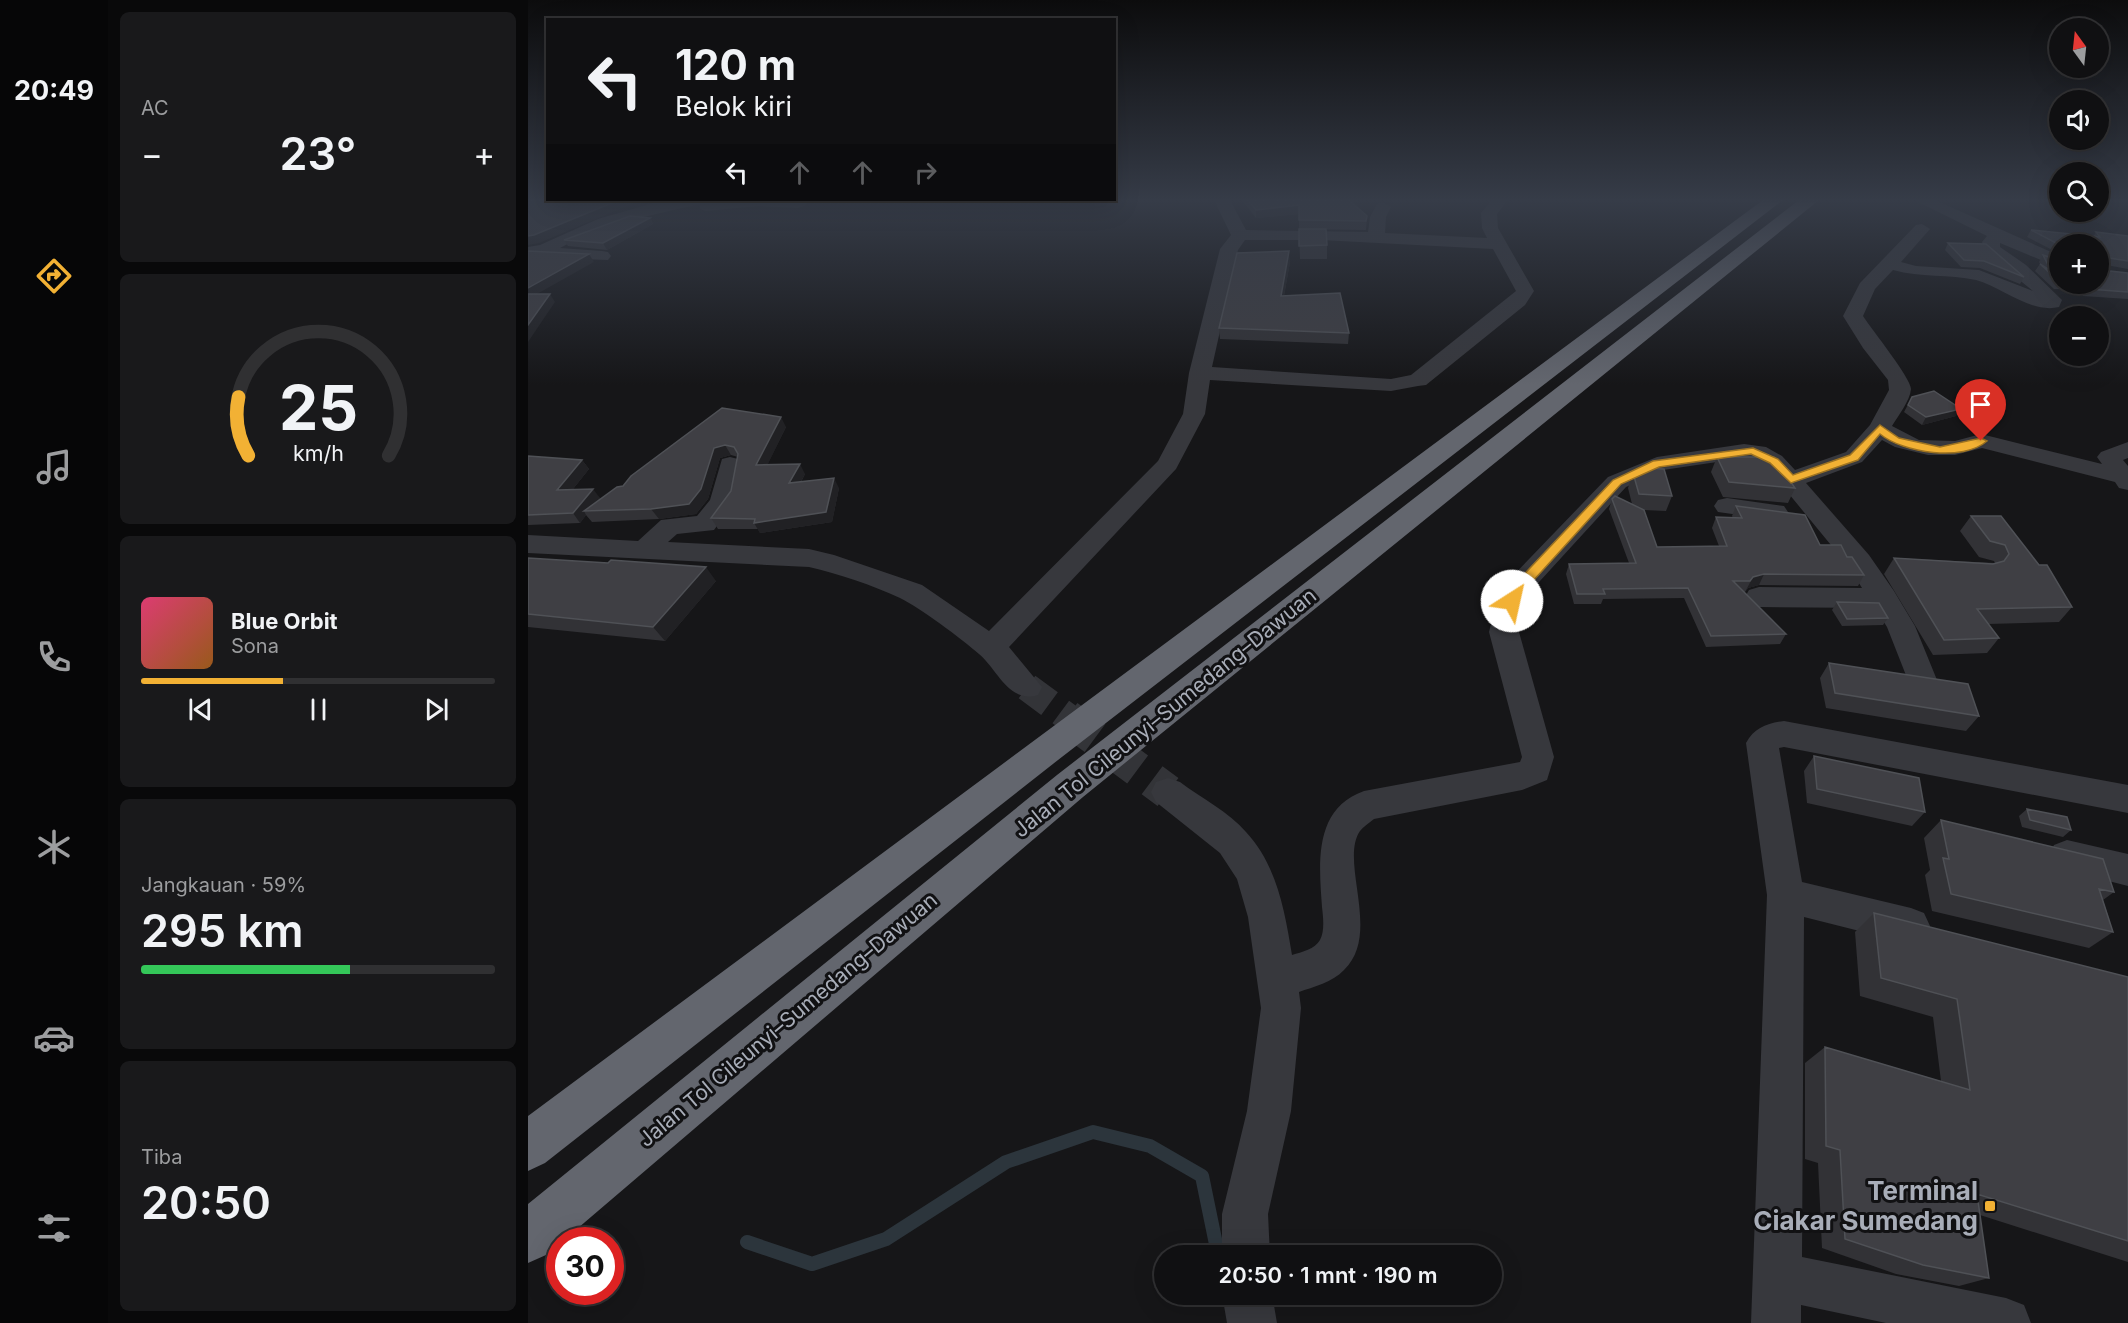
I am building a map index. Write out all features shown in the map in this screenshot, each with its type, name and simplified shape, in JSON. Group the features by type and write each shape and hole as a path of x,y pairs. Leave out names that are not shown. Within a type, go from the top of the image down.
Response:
{"highway":[{"name":"Jalan Tol Cileunyi–Sumedang–Dawuan","path":"528,1146 1046,750 1692,262"},
{"name":"Jalan Tol Cileunyi–Sumedang–Dawuan","path":"528,1237 1070,786 1732,262"}],"street":[{"path":"991,647 1168,464 1194,414 1200,373 1226,262"},
{"path":"1200,373 1391,385 1418,380 1518,301 1526,291 1510,262"},
{"path":"1791,480 1854,457 1880,428 1897,398 1900,390 1899,379 1870,344 1854,316 1867,287 1890,262"},
{"path":"1888,264 1916,271 1979,275 2052,303 2053,300 2010,262"},
{"path":"1880,428 1895,441 1925,448 1940,450 1962,448 1981,441 2126,480"},
{"path":"2126,480 2109,457 2128,449"},
{"path":"1277,979 1325,961 1335,952 1341,932 1336,870 1338,849 1342,826 1350,815 1364,806 1522,776 1535,770 1538,757 1504,632 1508,612 1517,590 1617,482 1657,464 1744,451 1758,452 1774,461 1825,518 1859,561 1901,626 1922,680"},
{"path":"645,549 670,526 705,524 722,501 730,464"},
{"path":"1727,506 1825,518"},
{"path":"528,544 808,558 834,564 912,592 991,647 1027,687"},
{"path":"1859,561 1892,563"},
{"path":"1759,597 1884,598"},
{"path":"2006,1323 1776,1300 1786,895 1762,743 1774,735 1784,734 2128,799"},
{"path":"1168,792 1233,842 1254,873 1267,917 1281,1008 1269,1111 1245,1214 1246,1245"},
{"path":"2036,849 2128,870"},
{"path":"1786,895 1945,934"},
{"path":"1249,1305 1252,1323"}],"building":[{"path":"528,262 575,262 528,288"},
{"path":"1235,262 1287,262 1281,296 1340,293 1349,333 1219,328"},
{"path":"1986,262 2006,262 2024,277"},
{"path":"2109,271 2128,273 2128,292 2109,291"},
{"path":"528,294 550,294 528,325"},
{"path":"1934,391 1961,409 1926,417 1908,405 1912,397"},
{"path":"722,408 781,417 756,465 800,464 789,483 834,478 826,512 754,523 755,519 711,518 731,491 738,454 734,447 725,445 714,448 701,489 689,504 651,509 584,511 617,487 623,486 631,476"},
{"path":"528,456 582,460 557,490 593,489 573,513 528,515"},
{"path":"1717,457 1774,457 1795,488 1729,482"},
{"path":"1644,468 1664,469 1672,496 1639,494 1633,473"},
{"path":"1615,496 1644,510 1657,547 1727,546 1716,517 1742,518 1736,506 1805,515 1820,545 1841,545 1847,557 1852,557 1864,575 1764,574 1753,577 1750,581 1733,581 1786,634 1711,636 1688,588 1603,589 1605,594 1577,594 1569,564 1636,563 1612,499"},
{"path":"1971,516 2001,516 2039,565 2047,565 2072,607 1977,609 1999,638 1944,640 1894,558 1993,564 2004,561 2009,554 2005,545 1990,541"},
{"path":"528,558 608,563 611,560 706,567 653,627 528,614"},
{"path":"1837,602 1879,603 1888,618 1847,619"},
{"path":"1829,663 1968,684 1979,716 1835,693"},
{"path":"1814,756 1919,778 1925,812 1817,789"},
{"path":"2027,809 2067,817 2071,830 2030,820"},
{"path":"1941,820 2103,859 2114,892 2099,889 2113,932 1951,894 1943,858 1949,859"},
{"path":"1874,913 2128,977 2128,1241 1977,1194 1989,1278 1923,1265 1845,1239 1840,1150 1826,1146 1825,1047 1970,1090 1957,999 1881,978"}],"waterway":[{"path":"747,1242 812,1264 886,1239 1006,1162 1093,1132 1150,1146 1202,1176 1216,1245"}],"tunnel":[{"path":"1027,687 1069,718"},
{"path":"1067,717 1168,792"}],"place":[{"name":"Terminal Ciakar Sumedang","path":"1990,1206"}],"route":[{"path":"1512,601 1517,590 1617,482 1657,464 1753,451 1774,461 1791,480 1854,457 1880,428 1895,441 1940,450 1962,448 1981,441"}]}
